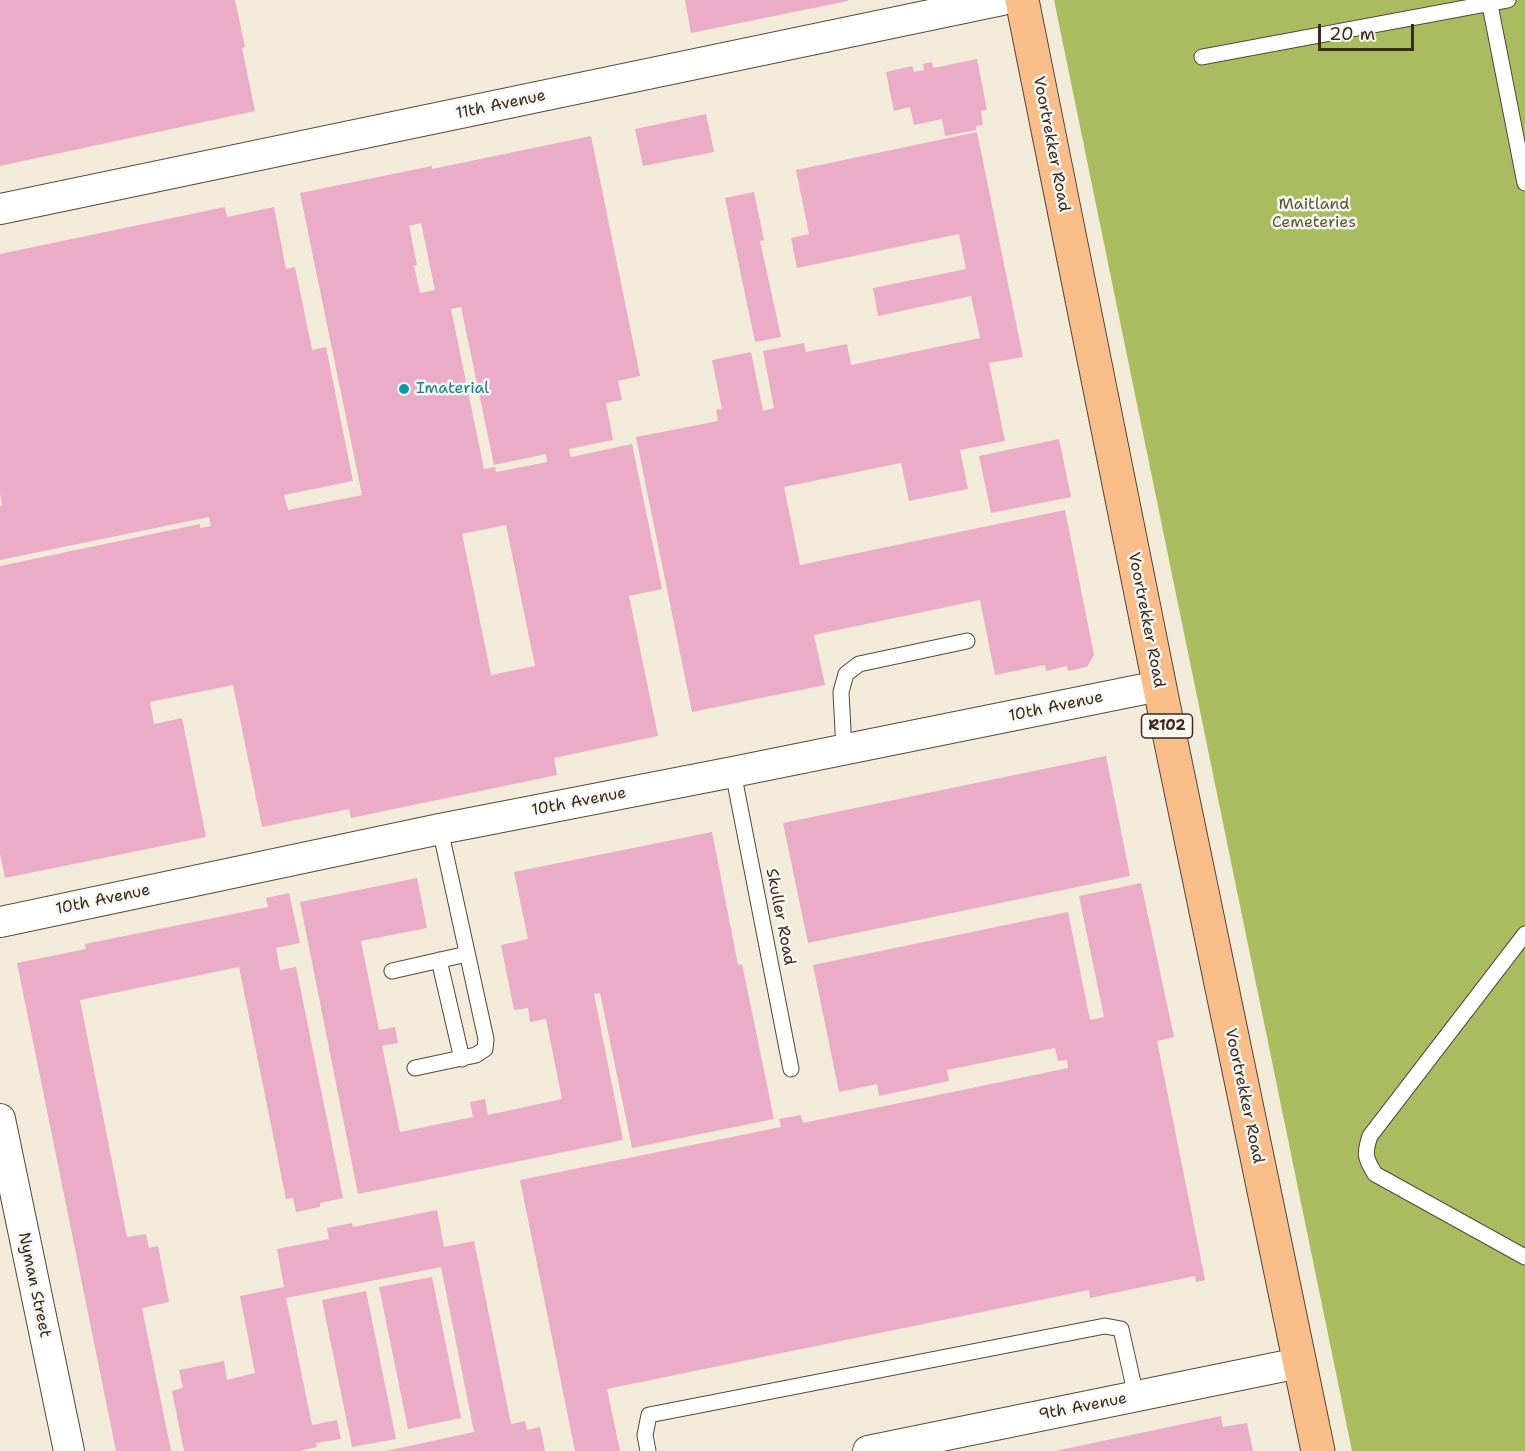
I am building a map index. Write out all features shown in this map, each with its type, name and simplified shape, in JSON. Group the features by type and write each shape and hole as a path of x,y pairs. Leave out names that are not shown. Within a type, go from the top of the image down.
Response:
{"main road":[{"name":"Voortrekker Road","path":"1022,0 1159,686 1318,1451"}],"street":[{"name":"11th Avenue","path":"0,209 1002,0"},
{"name":"10th Avenue","path":"0,922 440,829 1159,686"},
{"name":"Nyman Street","path":"0,1119 69,1451"},
{"name":"9th Avenue","path":"868,1451 1299,1363"}],"lane":[{"path":"1202,57 1508,0"},
{"path":"1489,2 1525,183"},
{"path":"844,750 841,692 846,675 859,664 967,641"},
{"name":"Skuller Road","path":"733,772 791,1069"},
{"path":"416,1068 476,1055 484,1049 486,1039 440,829"},
{"path":"1525,934 1370,1136 1365,1151 1367,1162 1375,1174 1525,1257"},
{"path":"392,971 467,954"},
{"path":"439,960 462,1059"},
{"path":"648,1451 645,1435 649,1415 1105,1326 1121,1329 1136,1396"}],"green space":[{"name":"Maitland Cemeteries","path":"1054,0 1525,0 1525,1451 1352,1451"}],"building":[{"path":"0,0 235,0 255,111 0,166"},
{"path":"685,0 848,0 848,1 691,33"},
{"path":"977,59 987,110 981,111 983,125 976,126 976,130 945,136 942,119 914,125 910,107 894,111 886,72 912,66 914,72 924,70 923,64 932,62 933,68"},
{"path":"706,114 714,152 643,166 635,129"},
{"path":"977,132 1023,357 989,363 1005,441 960,450 968,489 909,501 901,463 784,487 800,565 1065,510 1094,655 1087,667 1068,671 1067,666 1046,671 1045,665 995,675 980,600 814,635 825,685 692,712 636,437 718,421 716,410 722,409 712,360 751,352 763,411 774,408 763,351 804,343 806,352 847,344 851,365 980,338 971,296 878,316 873,288 966,269 959,234 797,268 791,238 809,234 796,170"},
{"path":"591,136 640,376 618,381 622,400 606,403 613,440 569,449 571,457 632,444 662,589 629,596 658,736 554,758 557,775 351,818 349,809 262,827 233,685 150,702 154,724 182,718 206,837 5,878 0,854 0,566 200,524 200,528 211,526 209,517 0,560 0,506 2,505 0,494 0,254 225,207 227,217 274,207 286,269 295,267 312,350 326,347 353,481 284,495 288,510 362,495 300,193 432,166 432,169","holes":["421,223 435,290 420,293 409,226","461,307 494,465 546,454 547,462 496,472 495,467 484,469 451,309","506,525 535,666 491,675 462,534"]},
{"path":"754,192 764,240 760,241 781,337 755,342 725,198"},
{"path":"1059,439 1071,497 991,513 979,456"},
{"path":"1106,756 1130,876 808,943 783,823"},
{"path":"712,832 738,965 742,964 774,1119 632,1148 600,993 594,994 623,1140 358,1194 300,902 417,878 427,928 361,941 379,1030 395,1027 398,1043 382,1046 400,1132 473,1117 470,1102 485,1099 488,1115 562,1099 546,1019 530,1022 528,1008 514,1010 501,945 528,939 514,872"},
{"path":"1141,883 1174,1037 1157,1041 1205,1280 1196,1282 1195,1276 1090,1298 1089,1290 607,1389 620,1451 575,1451 520,1180 781,1127 779,1119 801,1115 803,1123 1068,1068 1067,1060 1058,1061 1055,1048 947,1070 949,1081 879,1096 877,1084 839,1092 813,965 1068,912 1090,1020 1104,1017 1079,896"},
{"path":"289,893 300,943 276,948 280,970 296,967 343,1198 320,1203 320,1207 296,1212 293,1198 286,1199 239,967 80,1000 127,1237 146,1234 149,1248 158,1246 169,1302 142,1308 171,1451 116,1451 17,963 86,949 85,944 268,907 266,898"},
{"path":"437,1210 444,1247 474,1241 511,1424 525,1421 527,1430 540,1427 545,1451 386,1451 474,1432 441,1267 286,1298 312,1425 337,1420 341,1439 316,1443 317,1447 299,1451 184,1451 172,1391 183,1388 179,1370 224,1361 227,1380 255,1373 240,1296 284,1287 277,1249 329,1239 327,1228 352,1223 353,1227"},
{"path":"432,1277 461,1418 408,1429 379,1287"},
{"path":"366,1291 396,1439 352,1447 322,1300"},
{"path":"1221,1416 1223,1427 1247,1423 1253,1451 1055,1451"}],"place":[{"name":"Imaterial","path":"404,389"}]}
